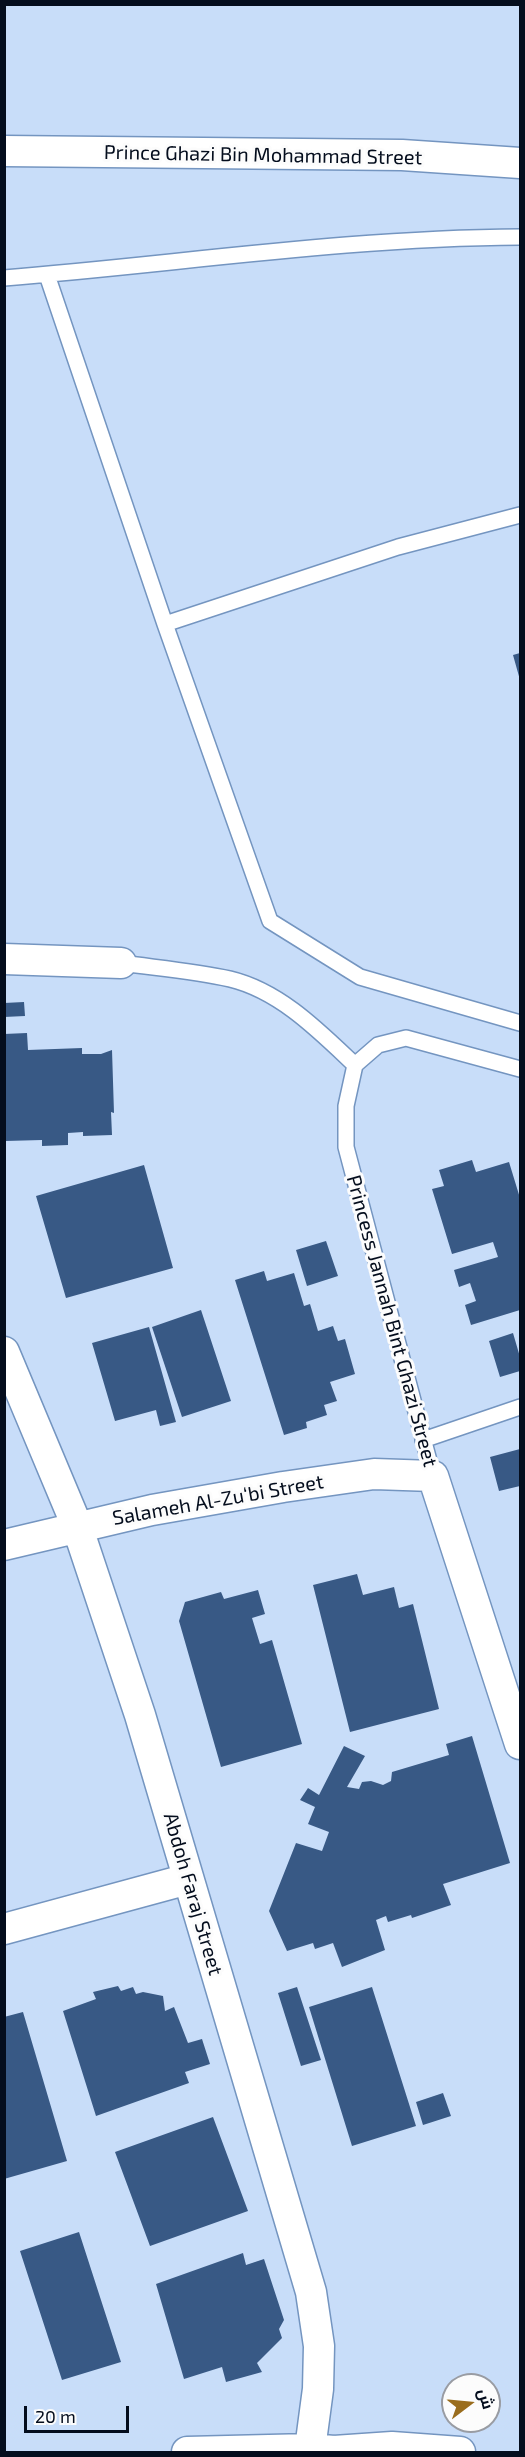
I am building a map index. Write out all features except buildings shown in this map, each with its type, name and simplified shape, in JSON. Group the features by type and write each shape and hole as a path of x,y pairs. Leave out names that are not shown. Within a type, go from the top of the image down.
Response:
{"street":[{"name":"Prince Ghazi Bin Mohammad Street","path":"4,151 402,155 520,163"},
{"path":"4,959 121,963"},
{"name":"Abdoh Faraj Street","path":"4,1352 77,1526 140,1715 311,2292 319,2346 318,2368 326,2451"},
{"name":"Salameh Al-Zu‘bi Street","path":"4,1545 152,1510 374,1474 433,1476"},
{"name":"Princess Jannah Bint Ghazi Street","path":"433,1476 520,1744"},
{"path":"4,1929 188,1879"},
{"path":"187,2452 392,2448 460,2452"}],"lane":[{"path":"4,278 331,245 462,237 520,237"},
{"path":"47,275 165,624 270,921 360,977 520,1023"},
{"path":"165,624 398,547 520,515"},
{"path":"121,963 232,979 271,996 308,1022 355,1065 378,1045 406,1038 520,1069"},
{"name":"Princess Jannah Bint Ghazi Street","path":"355,1065 346,1106 346,1147 433,1476"},
{"path":"423,1440 520,1407"}]}
